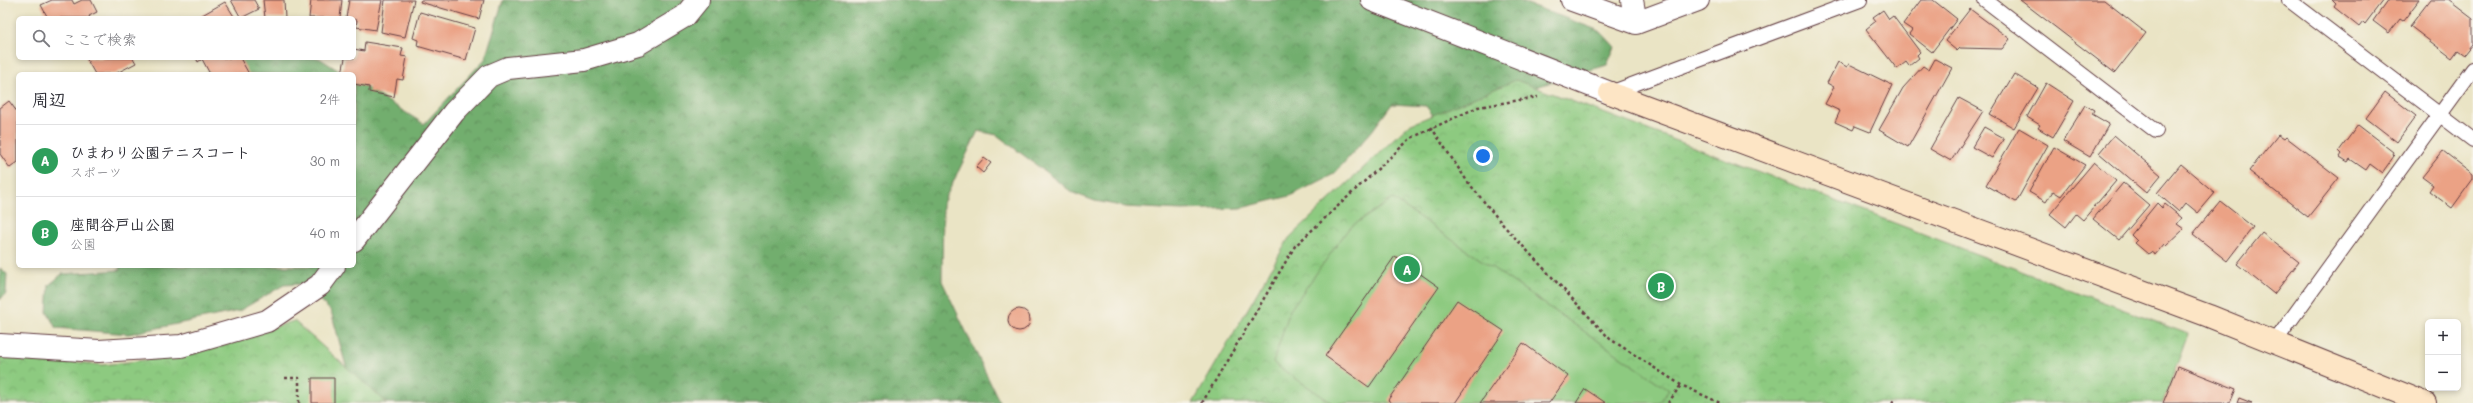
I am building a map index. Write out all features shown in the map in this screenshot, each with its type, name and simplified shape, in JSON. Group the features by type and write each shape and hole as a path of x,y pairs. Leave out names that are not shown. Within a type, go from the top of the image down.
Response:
{"street":[{"path":"356,237 454,112 489,76 508,68 584,60 638,44 685,16 698,0"},
{"path":"1372,0 1610,93 2209,316 2424,403"},
{"path":"1572,0 1636,23 1698,0"},
{"path":"1632,0 1636,23"},
{"path":"0,345 99,352 181,346 267,321 320,284 332,268"}],"lane":[{"path":"1610,93 1860,0"},
{"path":"1985,0 2156,131"},
{"path":"2289,0 2473,140"},
{"path":"2274,343 2473,69"}],"path":[{"path":"1202,403 1295,246 1411,138 1431,127 1478,107 1545,96"},
{"path":"1431,127 1467,180 1545,272 1610,339 1681,385 1720,403"},
{"path":"285,378 299,378 299,403"},
{"path":"1668,403 1681,385"},
{"path":"1892,403 1895,398"}],"green space":[{"path":"503,0 1517,0 1600,31 1615,47 1607,65 1523,91 1478,176 1426,106 1392,104 1372,131 1334,174 1290,196 1241,208 1182,210 1126,207 1095,201 1073,193 997,135 978,131 943,203 942,281 1000,403 356,403 331,311 302,284 284,285 239,311 129,334 56,328 47,312 49,285 62,274 120,270 120,268 356,268 356,81 424,124 485,59"},
{"path":"235,60 322,60 341,72 208,72"},
{"path":"1516,80 2188,334 2163,403 1193,403 1289,238 1409,125"},
{"path":"1393,199 1669,390 1659,403 1332,403 1273,363 1290,310 1349,228"},
{"path":"0,268 7,274 6,293 0,300"},
{"path":"294,321 387,403 0,403 0,353 102,365 179,356"}],"building":[{"path":"52,0 72,0 74,4 82,0 91,0 97,12 89,16 47,16 41,5"},
{"path":"231,0 254,0 259,9 245,16 240,16"},
{"path":"263,0 284,0 285,16 265,16"},
{"path":"311,0 342,0 340,16 309,16"},
{"path":"349,0 382,0 376,30 356,27 356,16 346,16"},
{"path":"385,0 414,0 405,37 381,32"},
{"path":"421,0 484,0 479,19 420,2"},
{"path":"1921,0 1933,0 1957,19 1932,52 1909,34 1912,30 1903,24"},
{"path":"2020,0 2104,0 2146,33 2115,73"},
{"path":"2332,0 2383,0 2365,24 2363,22 2359,27 2334,7 2336,4"},
{"path":"2388,0 2419,0 2403,21 2400,19 2389,33 2373,21"},
{"path":"2430,0 2448,0 2473,19 2473,45 2465,55 2458,50 2452,58 2410,26"},
{"path":"225,2 234,16 200,16"},
{"path":"1970,9 2010,39 2002,49 1960,48 1957,51 1945,41"},
{"path":"1883,10 1889,19 1893,16 1920,52 1917,55 1919,58 1909,66 1906,62 1897,69 1866,29 1876,21 1873,17"},
{"path":"420,12 475,28 466,60 417,46 418,40 413,38"},
{"path":"365,42 403,48 401,56 407,57 403,80 397,79 394,97 369,92 369,87 356,84 356,72 342,72 345,60 356,60 356,49 364,51"},
{"path":"1935,59 1952,68 1908,147 1879,130 1903,88 1923,66 1929,70"},
{"path":"87,60 134,60 136,63 119,72 94,72"},
{"path":"203,60 241,60 248,72 209,72"},
{"path":"1838,62 1847,67 1849,64 1892,85 1870,132 1855,126 1853,130 1835,122 1840,111 1825,104 1834,87 1827,83"},
{"path":"2014,74 2038,88 2014,128 1990,114"},
{"path":"2046,83 2074,101 2053,137 2038,128 2040,125 2027,117"},
{"path":"2385,92 2416,116 2397,142 2366,118"},
{"path":"1959,98 1983,111 1951,161 1930,149"},
{"path":"9,101 16,110 16,164 10,168 0,154 0,108"},
{"path":"2085,105 2094,110 2092,114 2109,124 2090,157 2063,141"},
{"path":"2358,125 2393,152 2392,154 2394,156 2382,173 2370,164 2366,170 2350,159 2348,162 2340,157 2342,154 2339,151"},
{"path":"1984,127 2004,138 1992,158 1972,147"},
{"path":"2019,128 2048,145 2016,202 1986,185"},
{"path":"2114,135 2161,175 2146,193 2099,153"},
{"path":"2278,135 2284,139 2286,137 2339,178 2308,217 2249,171"},
{"path":"2054,147 2085,165 2061,196 2053,191 2046,202 2029,192"},
{"path":"2443,151 2473,174 2473,179 2452,208 2429,191 2433,185 2422,177"},
{"path":"984,158 991,163 983,173 976,167"},
{"path":"2094,162 2116,181 2083,220 2076,214 2066,227 2050,214"},
{"path":"2181,164 2215,193 2198,213 2186,203 2179,212 2157,193"},
{"path":"2123,183 2149,205 2119,240 2093,219"},
{"path":"2220,201 2253,227 2227,261 2193,234"},
{"path":"2157,203 2162,208 2165,204 2182,218 2177,224 2184,229 2166,246 2164,244 2155,255 2151,252 2148,254 2135,243 2137,241 2131,235"},
{"path":"2262,233 2299,262 2274,294 2237,264"},
{"path":"1395,256 1439,287 1369,387 1325,356"},
{"path":"1457,300 1504,331 1455,403 1392,403 1388,400"},
{"path":"1019,309 1027,312 1030,320 1027,328 1019,331 1011,328 1008,320 1011,312"},
{"path":"1523,343 1568,376 1549,403 1480,403"},
{"path":"2178,366 2236,389 2230,403 2163,403"},
{"path":"312,378 334,378 334,403 312,403"},
{"path":"1585,389 1606,403 1576,403"},
{"path":"2239,398 2252,403 2237,403"}],"place":[{"name":"ひまわり公園テニスコート","path":"1407,269"},
{"name":"座間谷戸山公園","path":"1661,286"}]}
